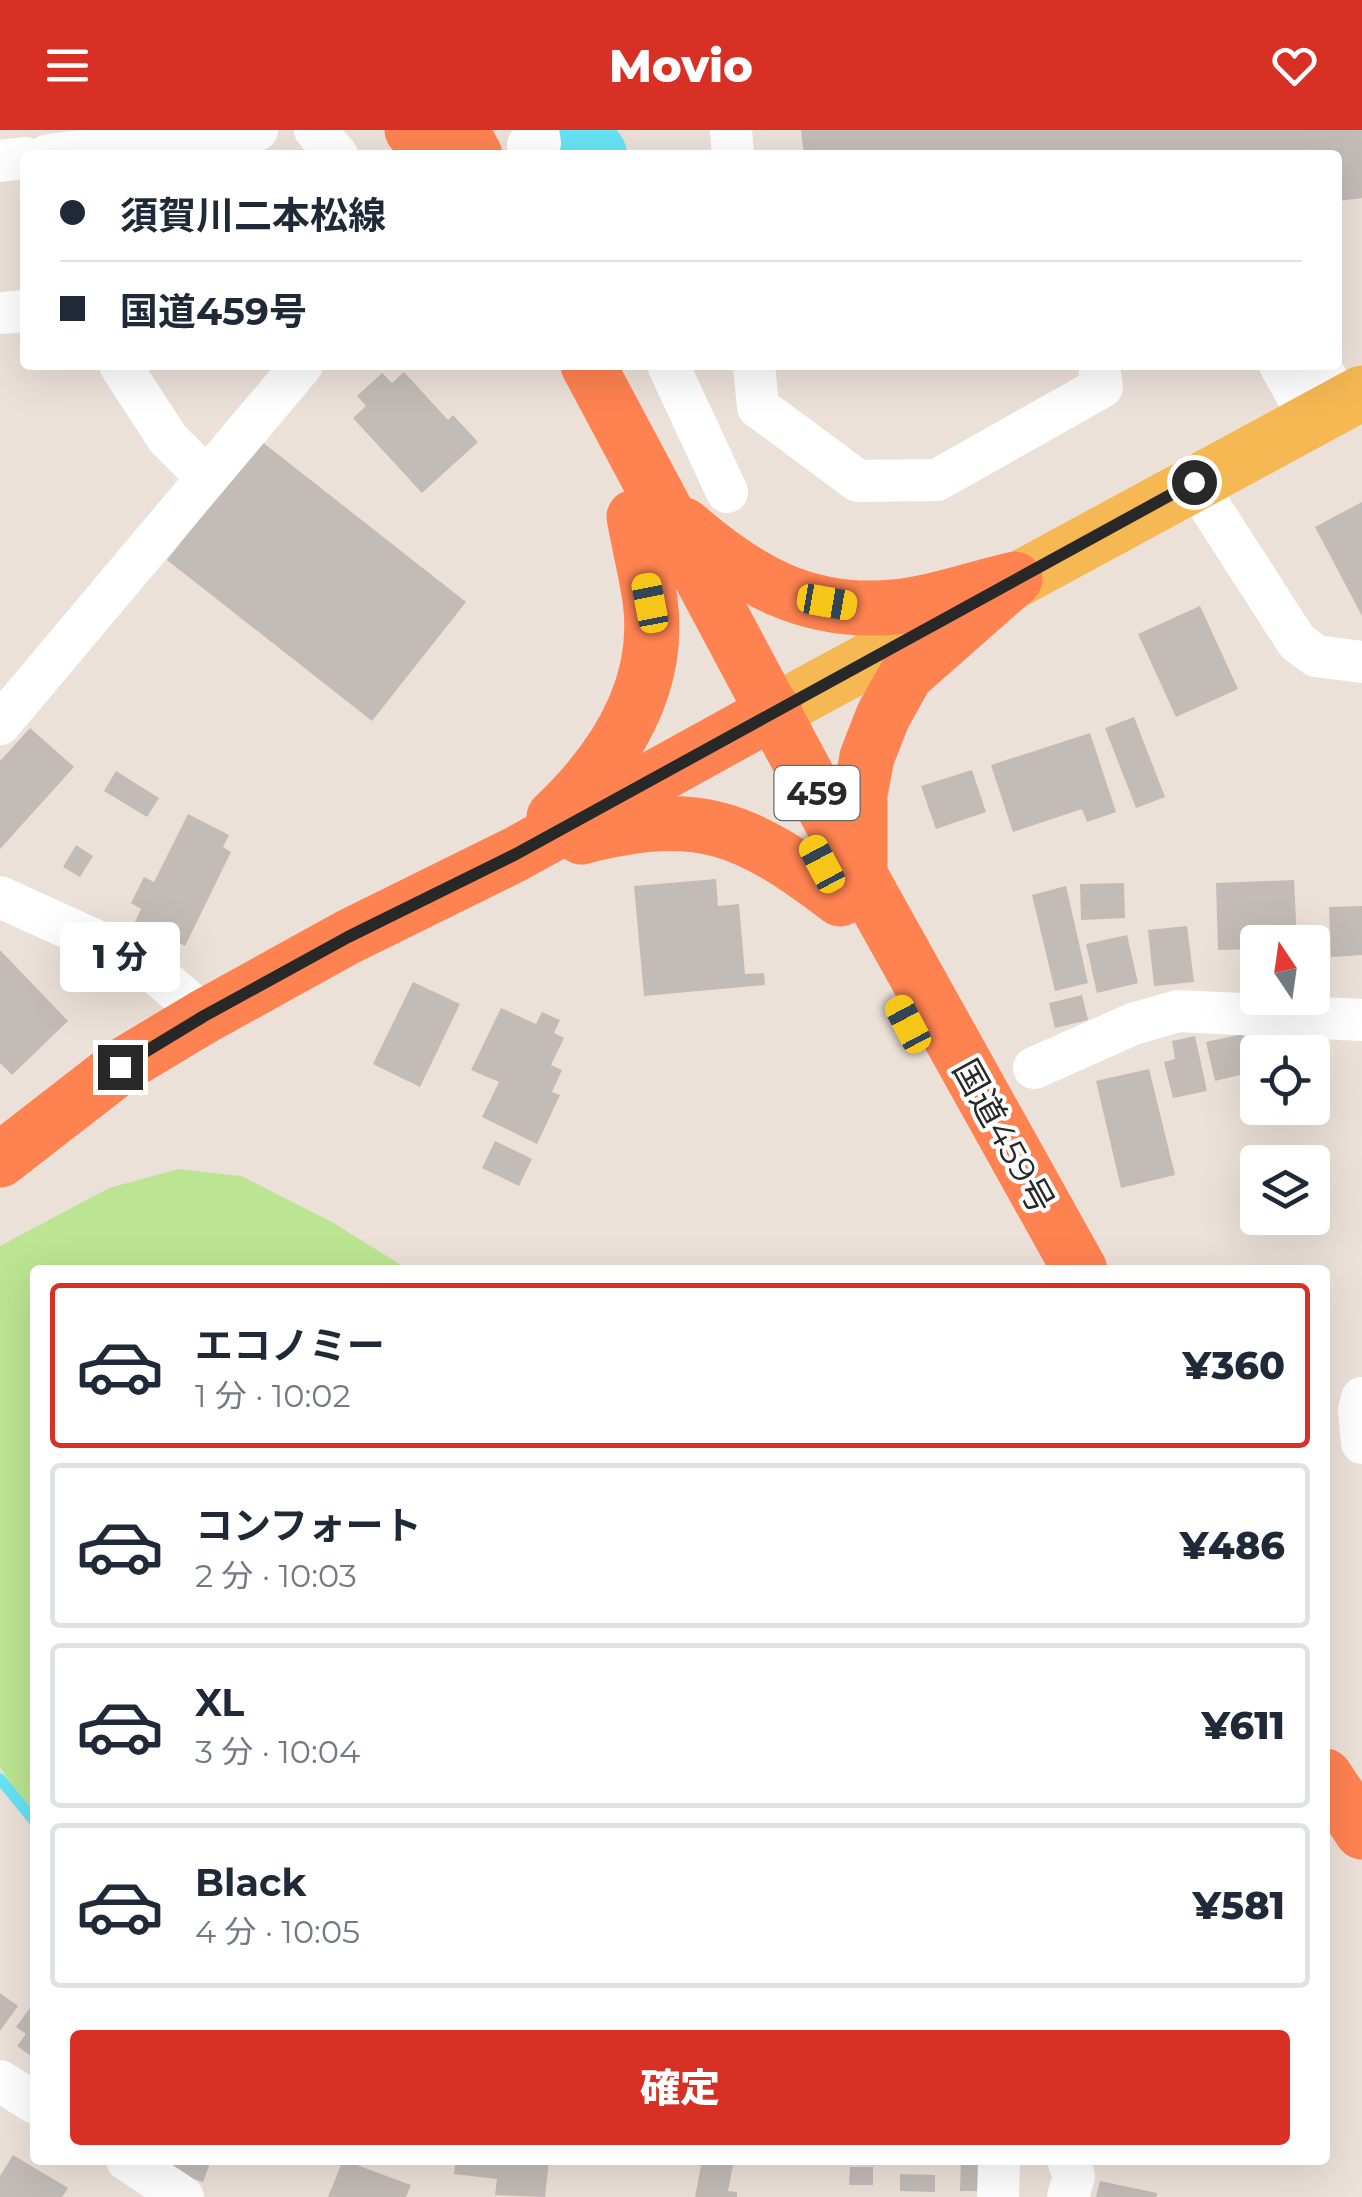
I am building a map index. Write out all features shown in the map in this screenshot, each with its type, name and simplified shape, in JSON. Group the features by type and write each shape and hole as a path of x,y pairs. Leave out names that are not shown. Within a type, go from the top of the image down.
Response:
{"highway":[{"path":"412,130 428,150"},
{"path":"461,130 526,146"},
{"path":"553,370 646,510 759,582 799,598 856,607 896,607 1015,578"},
{"path":"516,854 588,785 631,718 644,683 651,644 646,510 590,370"},
{"name":"国道459号","path":"646,510 850,887 1036,1265"},
{"path":"516,854 626,826 692,822 734,833 850,887 867,757 883,716 906,674 1015,578"},
{"name":"459","path":"0,1160 120,1067 204,1016 348,937 516,854 762,719"},
{"name":"国道459号","path":"850,887 1077,1265"}],"main road":[{"path":"762,719 1194,482 1333,396"}],"street":[{"path":"90,150 257,130"},
{"path":"315,130 333,150"},
{"path":"123,370 168,439 206,477"},
{"path":"0,724 298,370"},
{"path":"670,370 727,492"},
{"path":"754,370 758,407 858,481 936,480 1102,387 1100,370"},
{"path":"1289,370 1333,396"},
{"path":"1194,482 1296,642 1316,656 1362,662"},
{"path":"0,898 143,962 204,1016"},
{"path":"1034,1068 1134,1024 1178,1011 1362,1020"},
{"path":"1362,1398 1362,1443"},
{"path":"0,2081 30,2101"},
{"path":"135,2165 184,2197"},
{"path":"998,2197 999,2165"},
{"path":"1068,2197 1074,2176 1070,2165"}],"green space":[{"path":"179,1169 241,1176 332,1222 401,1265 30,1265 30,1809 0,1767 0,1246 109,1188"}],"building":[{"path":"801,130 1362,130 1362,198 1342,200 1342,150 803,150"},
{"path":"404,372 448,420 453,415 478,442 422,493 353,418 366,406 357,396 382,373 392,383"},
{"path":"261,441 466,602 372,721 167,560"},
{"path":"1362,502 1362,616 1315,527"},
{"path":"1200,606 1238,689 1176,717 1138,634"},
{"path":"1134,717 1165,797 1136,808 1105,728"},
{"path":"30,728 74,767 0,849 0,761"},
{"path":"1090,733 1116,812 1087,822 1082,809 1013,832 991,765"},
{"path":"972,770 986,812 936,829 921,786"},
{"path":"116,771 159,798 147,817 104,791"},
{"path":"188,814 229,835 223,847 231,852 185,946 135,922 141,909 131,903 144,877 154,882"},
{"path":"76,845 93,856 80,877 63,867"},
{"path":"716,879 718,906 739,904 745,974 764,973 765,985 644,996 634,886"},
{"path":"1294,880 1296,925 1240,925 1240,949 1218,950 1216,883"},
{"path":"1124,883 1125,918 1081,920 1080,884"},
{"path":"1066,886 1088,983 1055,991 1032,895"},
{"path":"1362,906 1362,955 1331,957 1329,907"},
{"path":"1187,926 1194,982 1154,986 1148,930"},
{"path":"1127,935 1138,983 1097,993 1086,944"},
{"path":"0,950 68,1021 12,1075 0,1063"},
{"path":"413,982 460,1004 420,1087 373,1064"},
{"path":"1082,995 1088,1020 1055,1028 1049,1003"},
{"path":"501,1008 536,1024 542,1012 560,1020 554,1033 564,1038 551,1065 562,1070 552,1092 560,1095 537,1144 482,1117 499,1082 471,1070"},
{"path":"1243,1034 1240,1075 1215,1081 1206,1042"},
{"path":"1195,1036 1207,1091 1173,1098 1164,1062 1175,1059 1172,1041"},
{"path":"1149,1069 1175,1175 1121,1188 1096,1081"},
{"path":"495,1141 532,1159 519,1186 482,1168"},
{"path":"0,1993 18,2006 0,2031"},
{"path":"30,2008 30,2055 17,2046 26,2034 16,2027"},
{"path":"13,2155 68,2188 62,2197 0,2197 0,2176"},
{"path":"171,2165 209,2165 203,2182 169,2171"},
{"path":"341,2165 357,2165 411,2185 406,2197 328,2197"},
{"path":"455,2165 548,2165 545,2197 495,2195 497,2179 454,2174"},
{"path":"701,2165 733,2165 728,2191 737,2192 737,2197 695,2197"},
{"path":"961,2165 984,2165 983,2191 960,2191"},
{"path":"850,2167 873,2167 873,2185 849,2185"},
{"path":"900,2174 935,2175 935,2192 900,2191"},
{"path":"1100,2181 1157,2193 1156,2197 1096,2197"}],"waterway":[{"path":"574,130 589,150"},
{"path":"0,1779 30,1816"}],"route":[{"path":"120,1067 348,937 516,854 1194,482"}]}
